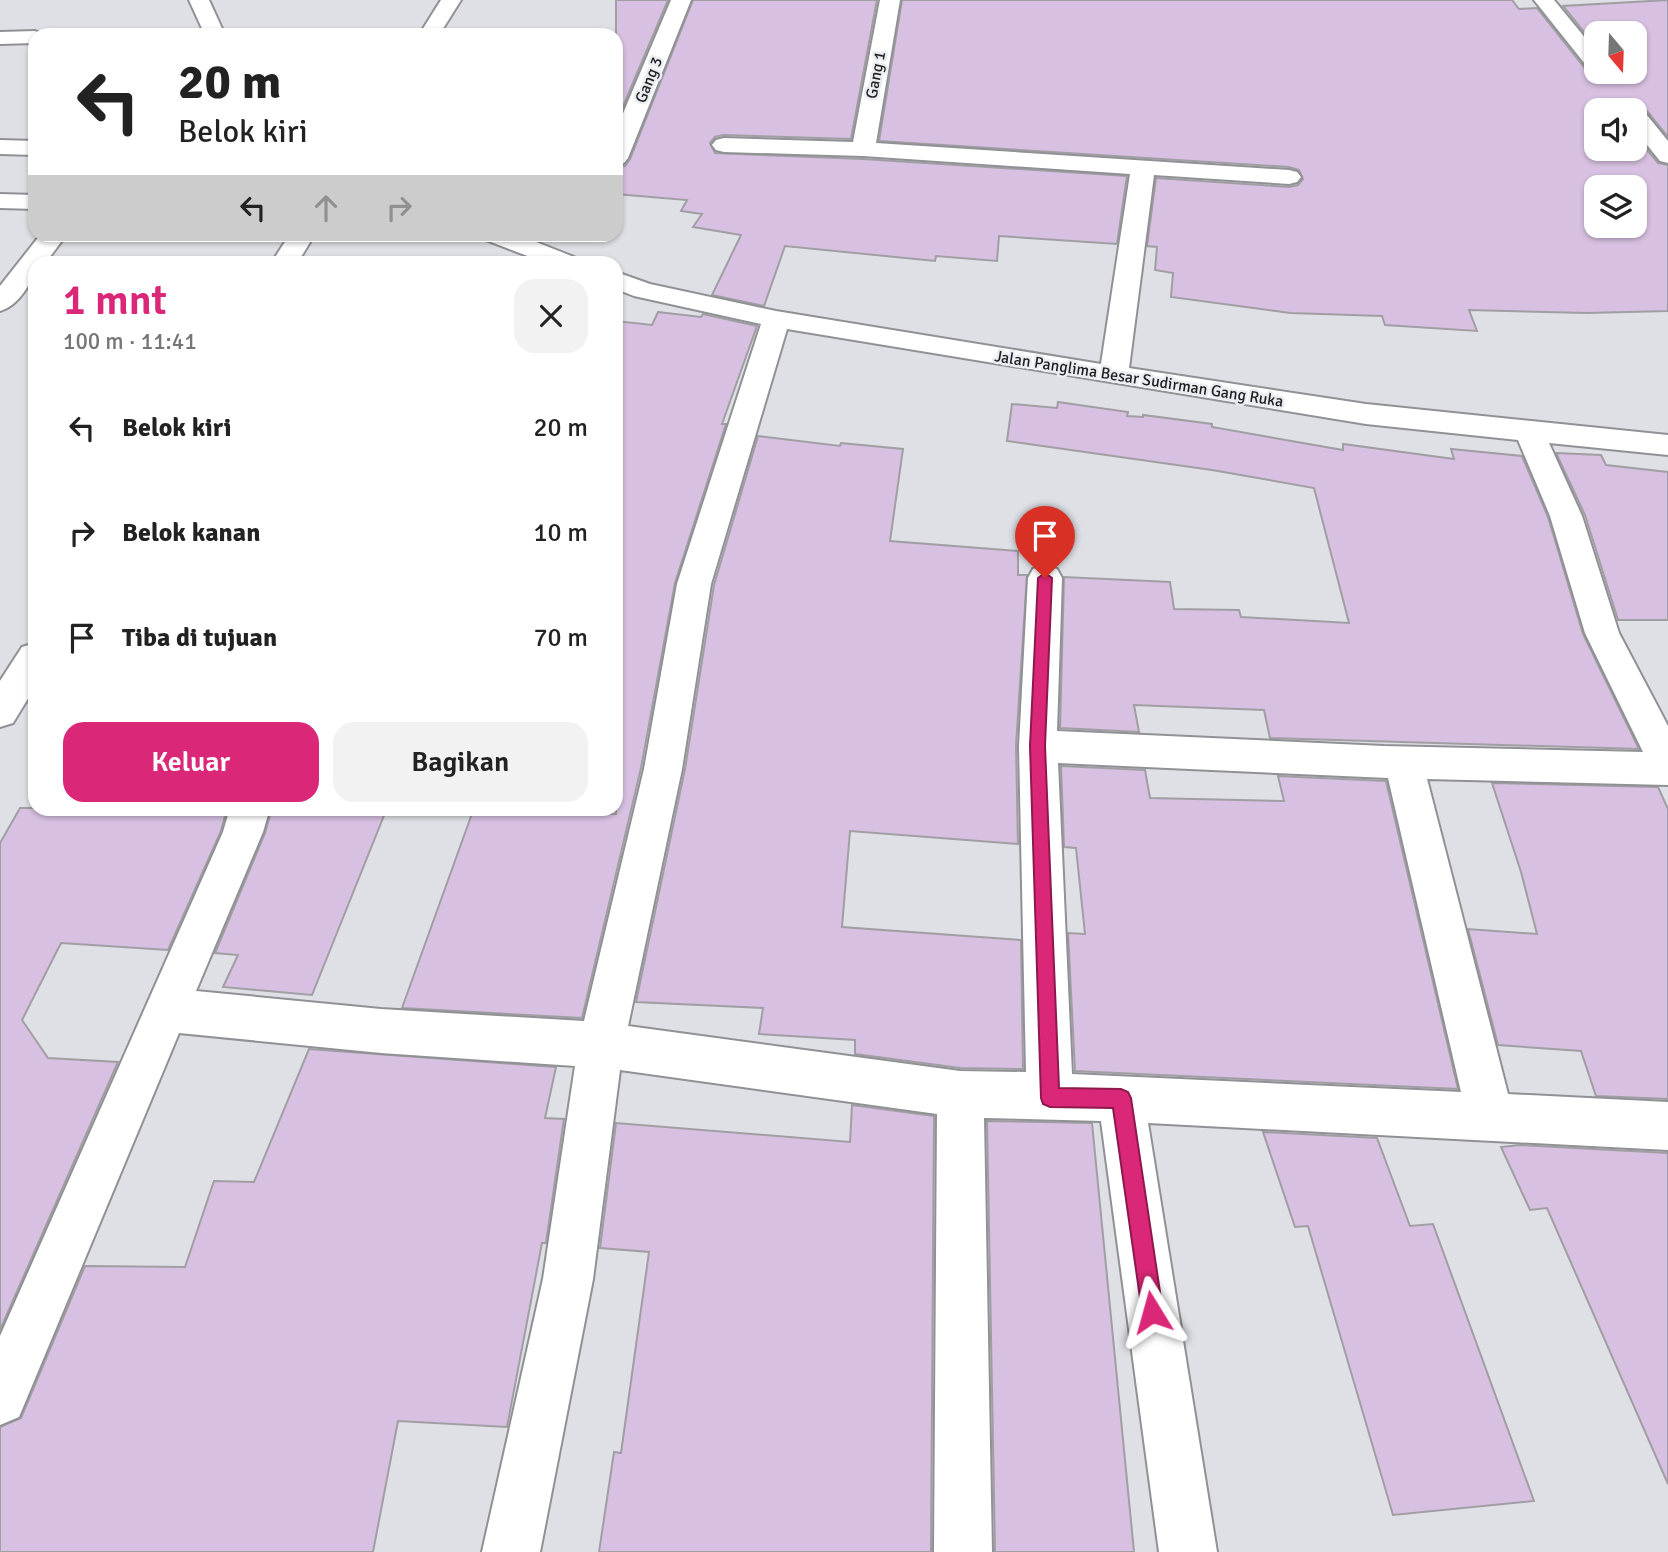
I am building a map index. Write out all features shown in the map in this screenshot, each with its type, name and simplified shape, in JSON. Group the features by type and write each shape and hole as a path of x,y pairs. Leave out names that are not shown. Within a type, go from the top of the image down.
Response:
{"street":[{"path":"199,0 213,28"},
{"path":"433,28 451,0"},
{"name":"Gang 3","path":"623,141 681,0"},
{"name":"Gang 1","path":"863,149 890,0"},
{"path":"1545,0 1584,50"},
{"path":"0,38 28,37"},
{"path":"1647,129 1668,156"},
{"path":"724,145 863,149 1289,177"},
{"path":"0,147 28,148"},
{"path":"1114,375 1143,168"},
{"path":"0,201 28,202"},
{"path":"37,256 49,242"},
{"path":"498,246 541,256"},
{"path":"0,303 28,268"},
{"name":"Jalan Panglima Besar Sudirman Gang Ruka","path":"623,283 776,320 1366,414 1530,433 1668,445"},
{"path":"511,1552 568,1279 601,1045 663,769 694,584 776,320"},
{"path":"1530,433 1566,516 1602,634 1668,764"},
{"path":"1045,578 1038,746 1050,1098"},
{"path":"0,712 28,668"},
{"path":"1038,746 1403,762 1668,769"},
{"path":"1403,762 1490,1117"},
{"path":"0,1398 248,816"},
{"path":"166,1010 382,1031 601,1045 960,1094 1121,1098 1668,1126"},
{"path":"960,1094 963,1552"},
{"path":"1121,1098 1188,1552"}],"building":[{"path":"616,0 668,0 623,106 623,28 616,28"},
{"path":"693,0 877,0 851,139 723,135 715,137 710,143 715,153 863,159 1127,176 1117,244 999,236 997,261 936,256 935,261 785,246 764,306 712,295 741,235 693,227 702,214 681,211 687,200 623,195 623,166 630,159"},
{"path":"902,0 1512,0 1519,9 1537,8 1584,67 1584,84 1647,84 1647,21 1584,21 1584,32 1563,6 1668,0 1668,137 1647,111 1647,98 1584,98 1584,161 1647,161 1647,150 1658,163 1668,165 1668,311 1587,313 1469,310 1477,331 1385,325 1382,316 1290,313 1171,297 1173,273 1155,270 1157,247 1147,246 1156,178 1289,187 1298,185 1303,179 1299,170 1289,167 879,141"},
{"path":"658,312 701,317 703,314 757,326 722,424 726,424 675,583 641,768 582,1018 402,1008 471,816 623,816 623,322 652,325"},
{"path":"1058,402 1128,412 1127,416 1143,415 1212,424 1212,427 1343,450 1343,444 1454,459 1451,449 1522,456 1548,517 1583,634 1639,749 1270,738 1264,710 1134,705 1139,732 1060,728 1064,577 1170,582 1174,609 1239,610 1241,617 1349,623 1314,488 1212,470 1007,441 1012,404 1057,408"},
{"path":"758,436 840,446 841,443 903,449 890,541 1018,551 1018,575 1027,575 1016,746 1018,844 850,831 842,927 1021,940 1023,1069 960,1068 855,1054 855,1040 759,1034 763,1008 636,1002 685,769 714,585"},
{"path":"1556,453 1601,455 1606,465 1668,472 1668,620 1618,620 1585,515"},
{"path":"1061,766 1145,770 1150,798 1284,801 1278,776 1386,781 1458,1089 1075,1071 1068,933 1085,934 1076,848 1064,847"},
{"path":"1492,783 1658,787 1668,809 1668,1099 1596,1096 1581,1051 1498,1045 1468,929 1537,934 1521,872"},
{"path":"20,808 28,808 28,816 225,816 221,831 168,950 61,943 22,1020 48,1058 118,1062 0,1330 0,843"},
{"path":"270,816 384,816 312,995 223,987 238,955 215,953"},
{"path":"309,1049 556,1067 545,1118 564,1119 546,1243 542,1243 507,1427 398,1421 373,1552 0,1552 0,1427 21,1418 85,1266 185,1267 214,1181 254,1182"},
{"path":"852,1105 934,1116 931,1552 599,1552 614,1452 621,1453 649,1252 600,1248 616,1123 850,1142"},
{"path":"987,1121 1092,1123 1134,1552 995,1552"},
{"path":"1263,1132 1377,1138 1410,1226 1433,1224 1534,1501 1393,1515 1308,1226 1295,1227"},
{"path":"1520,1145 1668,1153 1668,1484 1547,1208 1530,1210 1501,1147"}],"route":[{"path":"1045,578 1038,746 1050,1098 1121,1098 1152,1312"}]}
